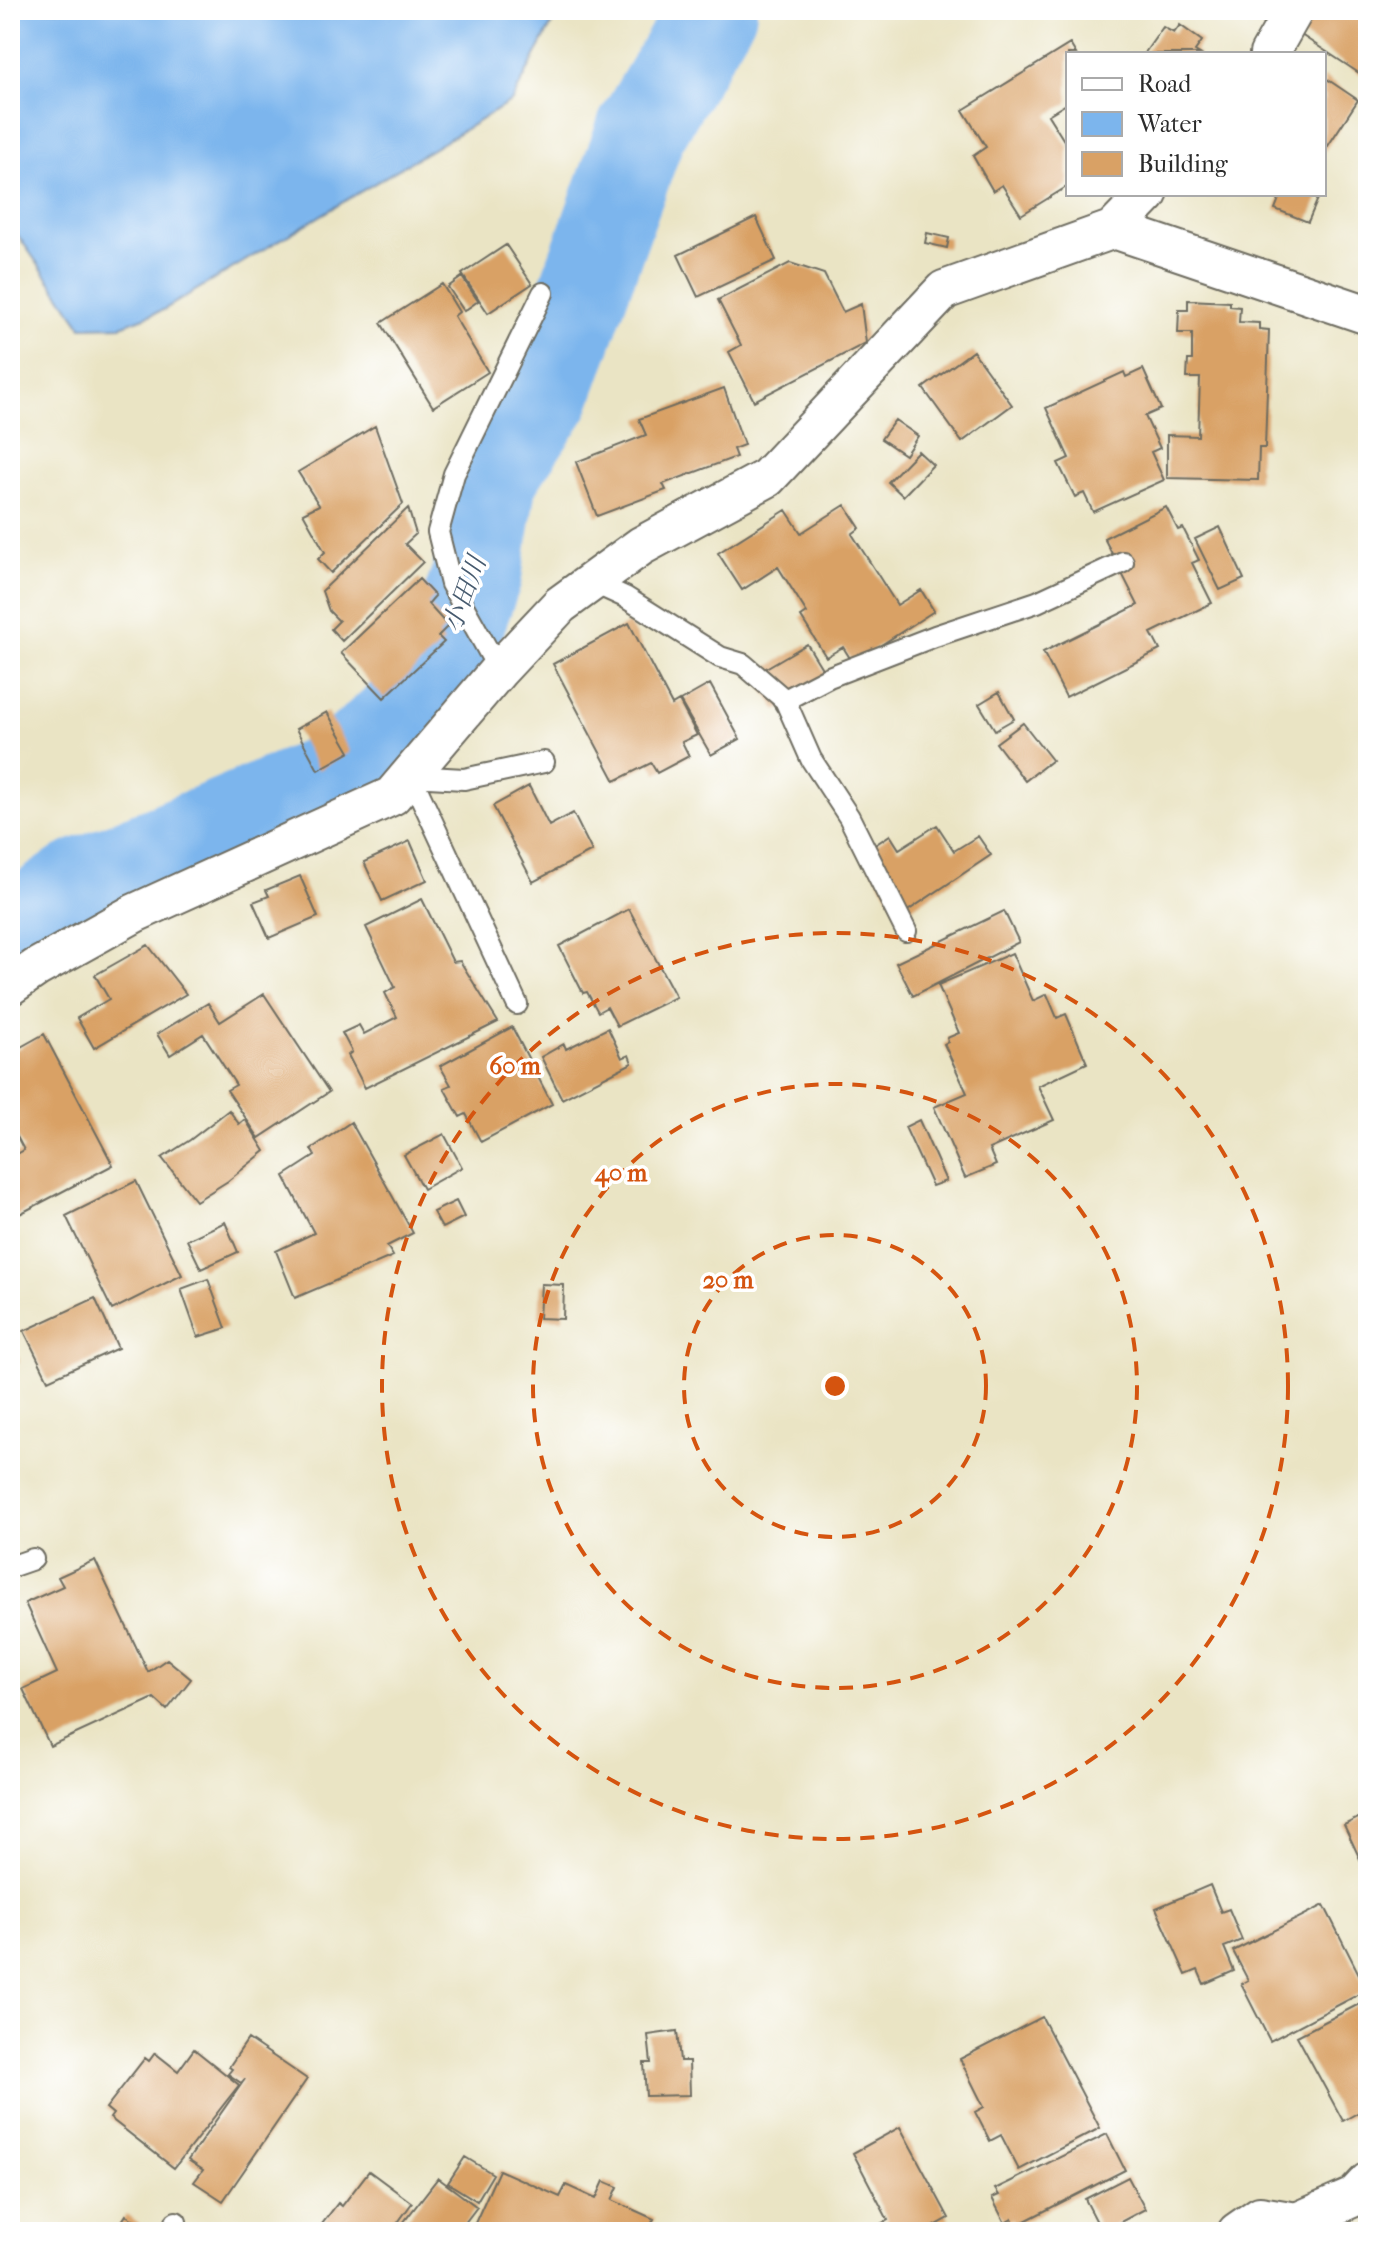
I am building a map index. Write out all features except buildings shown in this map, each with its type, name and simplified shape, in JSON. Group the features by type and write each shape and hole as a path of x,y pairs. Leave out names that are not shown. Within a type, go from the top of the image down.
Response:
{"street":[{"path":"1270,52 1294,10"},
{"path":"10,986 36,968 135,913 392,796 411,776 492,657 641,546 767,478 944,290 1114,229 1146,196"},
{"path":"1114,229 1368,315"},
{"path":"1237,2232 1260,2216 1297,2222 1354,2197 1368,2182"}],"lane":[{"path":"492,657 451,584 438,532 454,474 543,293"},
{"path":"785,700 829,677 935,636 1037,602 1123,562"},
{"path":"592,582 625,597 720,657 743,664 785,700 811,759 849,817 906,931"},
{"path":"517,1004 411,776 464,779 544,762"},
{"path":"10,1567 33,1559"}],"water":[{"path":"10,10 559,10 512,101 163,310 121,326 82,327 10,224"}],"waterway":[{"name":"小田川","path":"10,932 78,885 333,777 422,698 462,617 477,575 492,478 546,396 641,131 712,10"}]}
